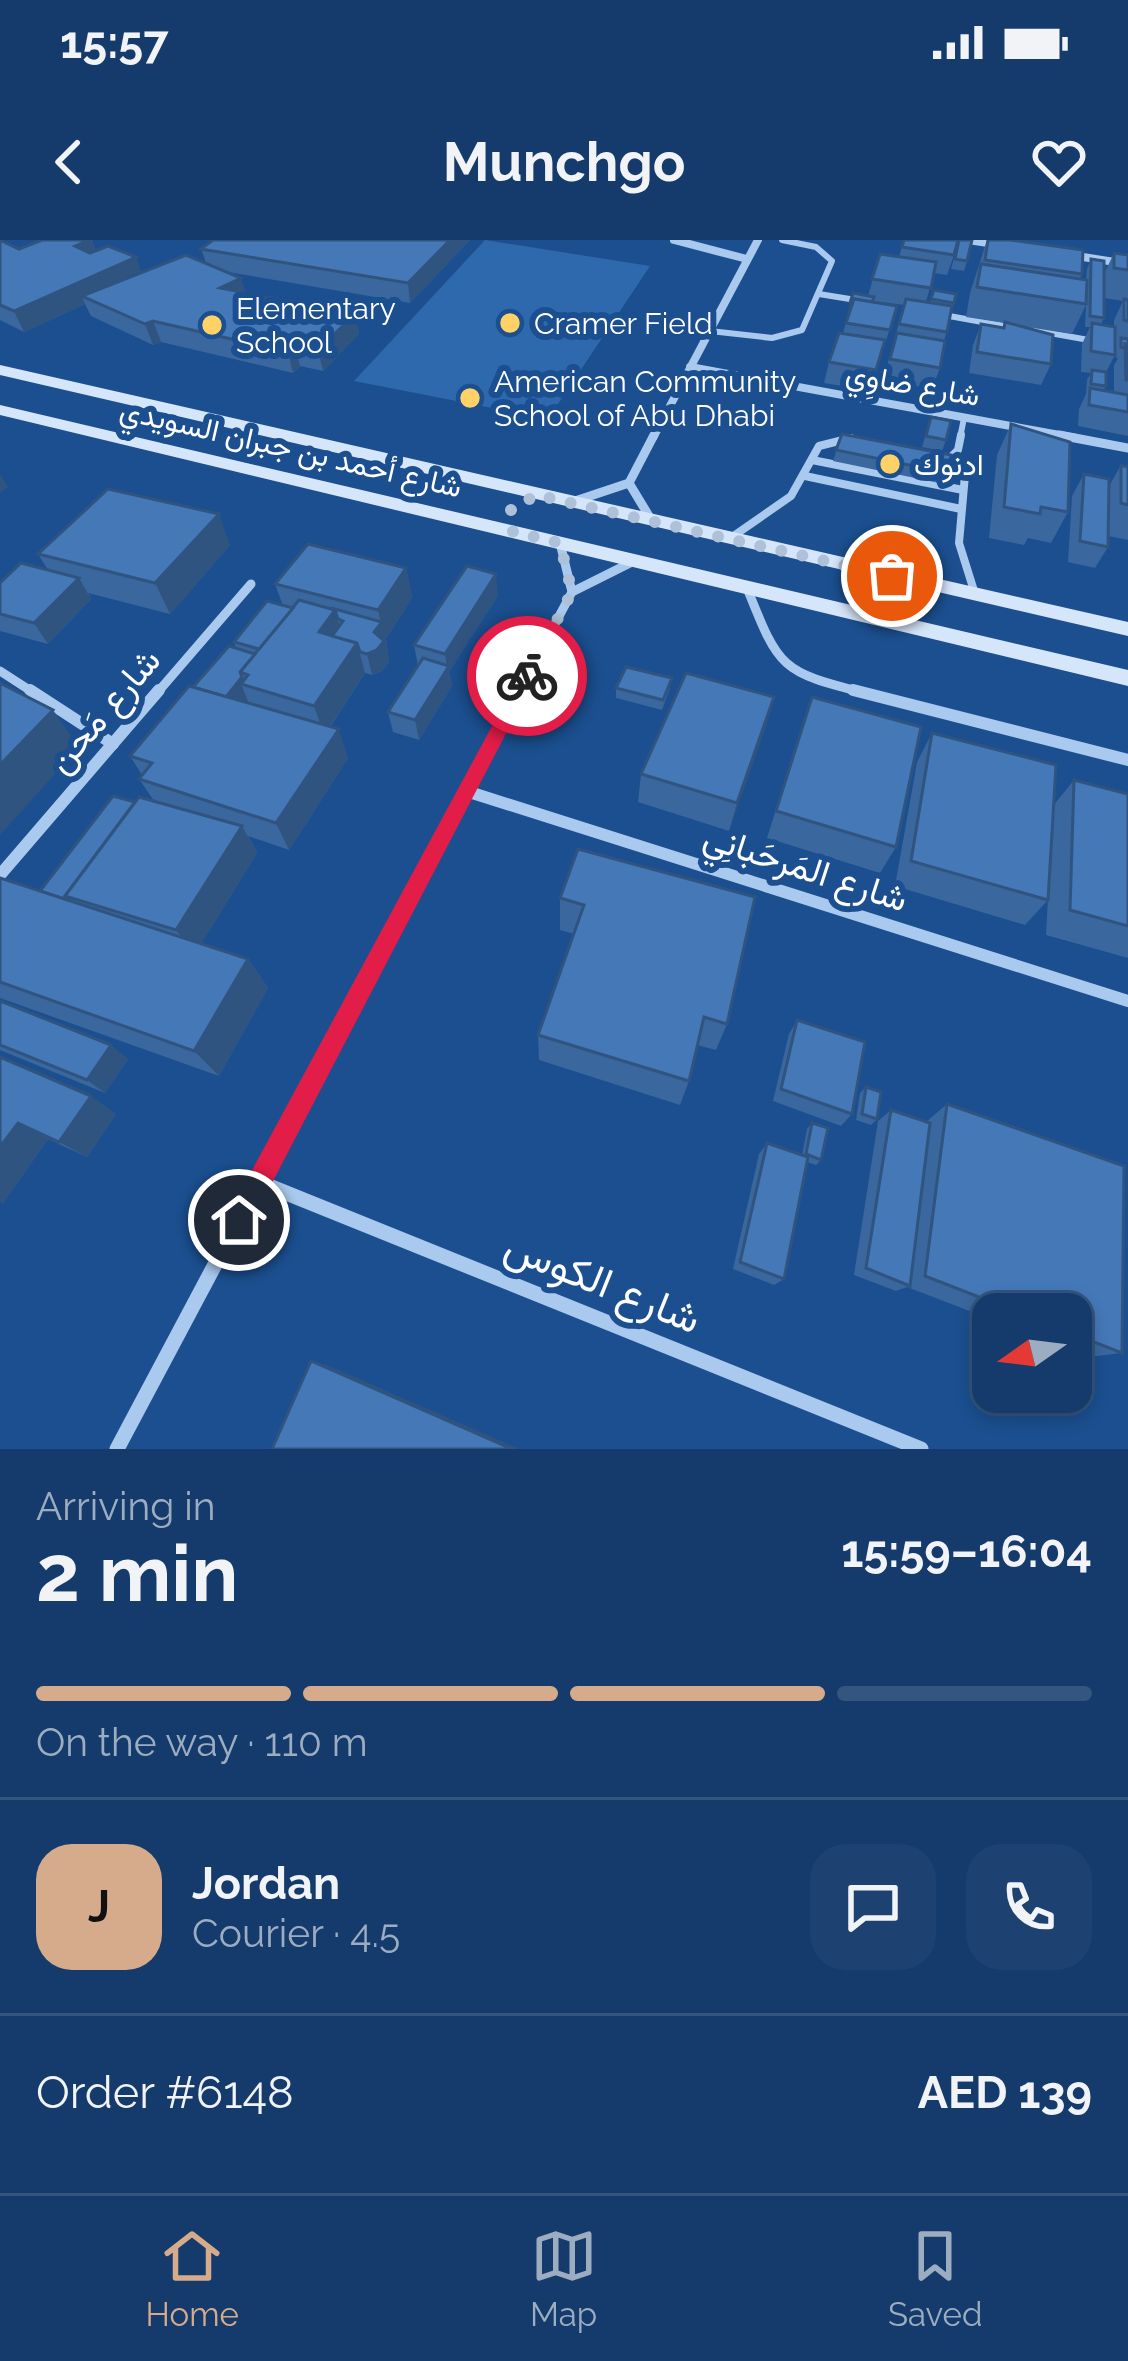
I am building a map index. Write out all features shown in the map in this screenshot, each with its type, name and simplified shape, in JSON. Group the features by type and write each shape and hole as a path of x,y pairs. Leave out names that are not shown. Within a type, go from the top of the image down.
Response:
{"street":[{"path":"569,502 628,483 747,259 749,243 674,240"},
{"path":"968,240 1014,247"},
{"path":"702,244 747,259"},
{"path":"1060,254 1128,264"},
{"name":"شارع ضاوِي","path":"690,367 1128,448"},
{"name":"شارع أحمد بن جبران السويدي","path":"0,370 1128,629"},
{"name":"شارع أحمد بن جبران السويدي","path":"0,410 1128,678"},
{"path":"628,483 653,522"},
{"path":"513,532 511,510 536,495"},
{"path":"560,543 572,592"},
{"path":"117,1449 572,592 634,561"},
{"name":"شارع مَحن","path":"0,875 251,584"},
{"path":"747,588 773,652 801,677 1128,760"},
{"path":"0,671 113,744"},
{"name":"شارع المَرحَبانِي","path":"466,791 1128,1000"},
{"name":"شارع الكوس","path":"259,1182 921,1449"}],"lane":[{"path":"710,331 790,336 802,330 832,264 816,247 782,240"},
{"path":"819,294 863,302"},
{"path":"929,313 1128,347"},
{"path":"948,460 958,450 964,418"},
{"path":"727,539 777,509 825,442 856,439"},
{"path":"925,454 948,460 963,471 959,543 975,594"},
{"path":"812,460 963,490"},
{"path":"805,476 961,509"}],"shaded area":[{"name":"Cramer Field","path":"485,240 650,266 548,419 354,381"}],"building":[{"path":"0,240 19,249 42,240 90,240 75,246 90,253 108,246 136,257 14,311 0,305"},
{"path":"213,240 450,240 408,283 201,249"},
{"path":"904,240 958,240 954,255 902,247"},
{"path":"959,240 972,240 967,261 955,259"},
{"path":"988,240 1083,250 1082,274 985,260"},
{"path":"1114,253 1128,255 1128,270 1114,268"},
{"path":"880,254 936,262 931,288 872,279"},
{"path":"186,255 241,278 220,288 355,314 318,350 295,346 288,352 153,321 145,324 82,296"},
{"path":"1091,259 1104,261 1104,318 1090,316"},
{"path":"981,264 1087,280 1086,304 977,287"},
{"path":"934,290 956,294 954,303 931,299"},
{"path":"853,293 874,297 872,302 854,299 850,303"},
{"path":"854,299 897,306 890,330 846,323"},
{"path":"906,299 952,306 947,332 899,324"},
{"path":"1005,322 1053,335 1051,364 977,352 981,324 1004,328"},
{"path":"1092,323 1115,327 1115,355 1091,351"},
{"path":"839,333 885,340 876,370 829,362"},
{"path":"897,333 945,341 940,368 890,359"},
{"path":"1092,370 1106,372 1106,386 1091,384"},
{"path":"1090,388 1128,395 1128,412 1089,405"},
{"path":"931,417 951,421 946,440 926,436"},
{"path":"1011,424 1070,442 1068,512 1041,507 1040,514 1004,507"},
{"path":"842,434 951,455 948,473 836,450"},
{"path":"1121,465 1128,467 1128,505 1121,503"},
{"path":"1084,474 1109,479 1108,547 1080,541"},
{"path":"108,489 219,514 155,583 38,554"},
{"path":"308,544 406,568 378,610 275,584"},
{"path":"21,563 79,578 34,623 0,614 0,583"},
{"path":"467,566 496,574 445,654 414,645"},
{"path":"299,600 335,610 319,632 357,643 314,706 241,684 248,675 240,672"},
{"path":"267,601 293,608 259,649 234,642"},
{"path":"331,608 382,622 374,632 384,641 367,654 360,652 357,643 332,636 343,621"},
{"path":"229,646 255,654 226,697 193,687"},
{"path":"423,658 449,666 415,720 388,712"},
{"path":"626,667 672,678 663,700 616,688"},
{"path":"686,673 774,697 737,803 641,774"},
{"path":"0,683 53,710 0,765"},
{"path":"189,686 339,729 276,823 139,779 152,763 130,756"},
{"path":"812,697 921,727 896,847 776,811"},
{"path":"932,733 1056,765 1048,900 911,861"},
{"path":"1074,780 1128,794 1128,926 1070,910"},
{"path":"113,796 135,802 65,896 70,901 40,891"},
{"path":"139,797 242,826 176,930 65,896"},
{"path":"578,849 755,897 727,1024 704,1017 689,1081 538,1035 584,905 560,898"},
{"path":"0,878 248,959 194,1051 0,982"},
{"path":"0,1001 111,1045 87,1080 0,1045"},
{"path":"797,1020 865,1042 852,1114 781,1089"},
{"path":"0,1057 91,1096 59,1142 18,1123 0,1147"},
{"path":"866,1087 881,1092 877,1119 862,1114"},
{"path":"947,1104 1124,1166 1122,1353 1092,1341 1092,1293 972,1294 925,1276"},
{"path":"891,1110 930,1123 910,1286 866,1268"},
{"path":"812,1123 828,1128 821,1160 806,1154"},
{"path":"767,1143 808,1157 784,1279 740,1262"},
{"path":"311,1361 512,1449 272,1449"}],"way so far":[{"path":"527,676 572,592 560,543 513,532 509,525 511,510 536,495 892,576"}],"place":[{"name":"Cramer Field","path":"510,323"},
{"name":"Elementary School","path":"212,325"},
{"name":"American Community School of Abu Dhabi","path":"470,398"},
{"name":"ادنوك","path":"890,464"}],"route":[{"path":"239,1220 527,676"}]}
